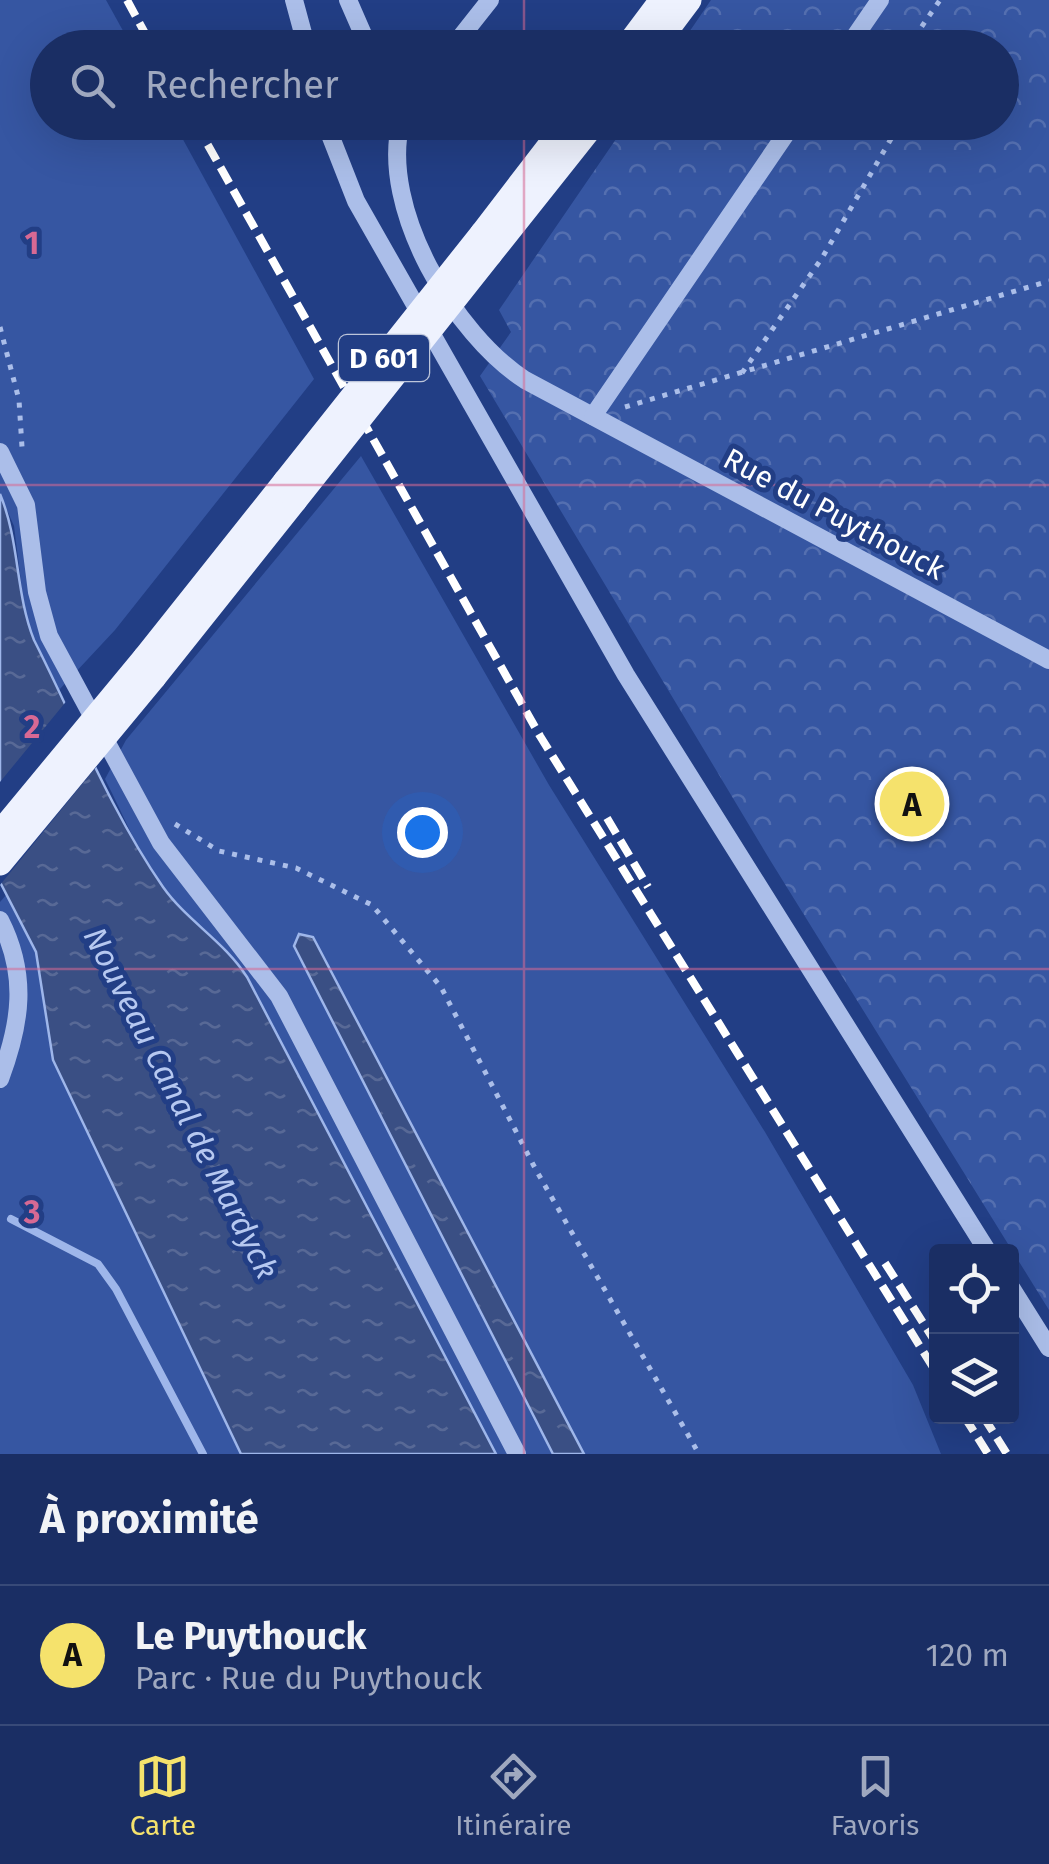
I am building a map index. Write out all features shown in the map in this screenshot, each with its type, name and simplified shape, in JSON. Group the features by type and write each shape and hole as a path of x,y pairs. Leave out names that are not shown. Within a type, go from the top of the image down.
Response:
{"main road":[{"path":"640,30 662,0"},
{"path":"667,30 690,0"},
{"name":"D 601","path":"486,244 556,140"},
{"name":"D 601","path":"0,863 149,667 486,244 578,140"},
{"name":"D 601","path":"0,833 149,667"}],"street":[{"path":"294,0 302,30"},
{"path":"348,0 361,30"},
{"path":"466,30 490,0"},
{"path":"859,30 880,0"},
{"path":"332,140 356,201 599,628 983,1244"},
{"name":"Rue du Puythouck","path":"398,140 395,163 405,212 465,323 485,349 510,370 1049,660"},
{"path":"593,416 782,140"},
{"path":"0,452 20,490 32,534 45,625 170,857 279,996 517,1454"},
{"path":"0,920 16,957 20,999 17,1028 0,1080"},
{"path":"1019,1300 1049,1348"}],"path":[{"path":"919,30 940,0"},
{"path":"740,375 822,258 890,140"},
{"path":"593,416 1049,281"},
{"path":"0,327 22,418 20,490"},
{"path":"138,802 219,851 296,868 372,905 441,987 536,1170 698,1454"}],"green space":[{"path":"0,0 106,0 123,30 30,30 30,140 183,140 314,379 115,630 59,690 26,621 14,526 0,494"},
{"path":"711,0 1049,0 1049,1310 1019,1262 1019,1244 1008,1244 770,860 480,376 511,332 499,310 615,140 1019,140 1019,30 691,30"},
{"path":"361,456 549,785 765,1132 913,1385 941,1454 584,1454 313,938 299,934 294,947 553,1454 496,1454 247,977 171,897 143,855 105,779 126,740"},
{"path":"7,894 36,952 53,1060 241,1454 0,1454 0,902"}],"water":[{"name":"Nouveau Canal de Mardyck","path":"0,494 34,640 110,797 163,887 247,977 496,1454 241,1454 53,1060 36,952 0,882"},
{"path":"299,934 313,937 584,1454 553,1454 294,946"}],"pier":[{"path":"69,698 101,761 0,885 0,782"}],"waterway":[{"path":"11,1219 98,1264 116,1289 203,1454"}],"railway":[{"path":"127,0 143,30"},
{"path":"205,140 540,736 929,1361"},
{"path":"607,818 648,887"},
{"path":"885,1263 930,1334"},
{"path":"969,1424 988,1454"},
{"path":"988,1424 1007,1454"}],"place":[{"name":"Le Puythouck","path":"912,804"}]}
